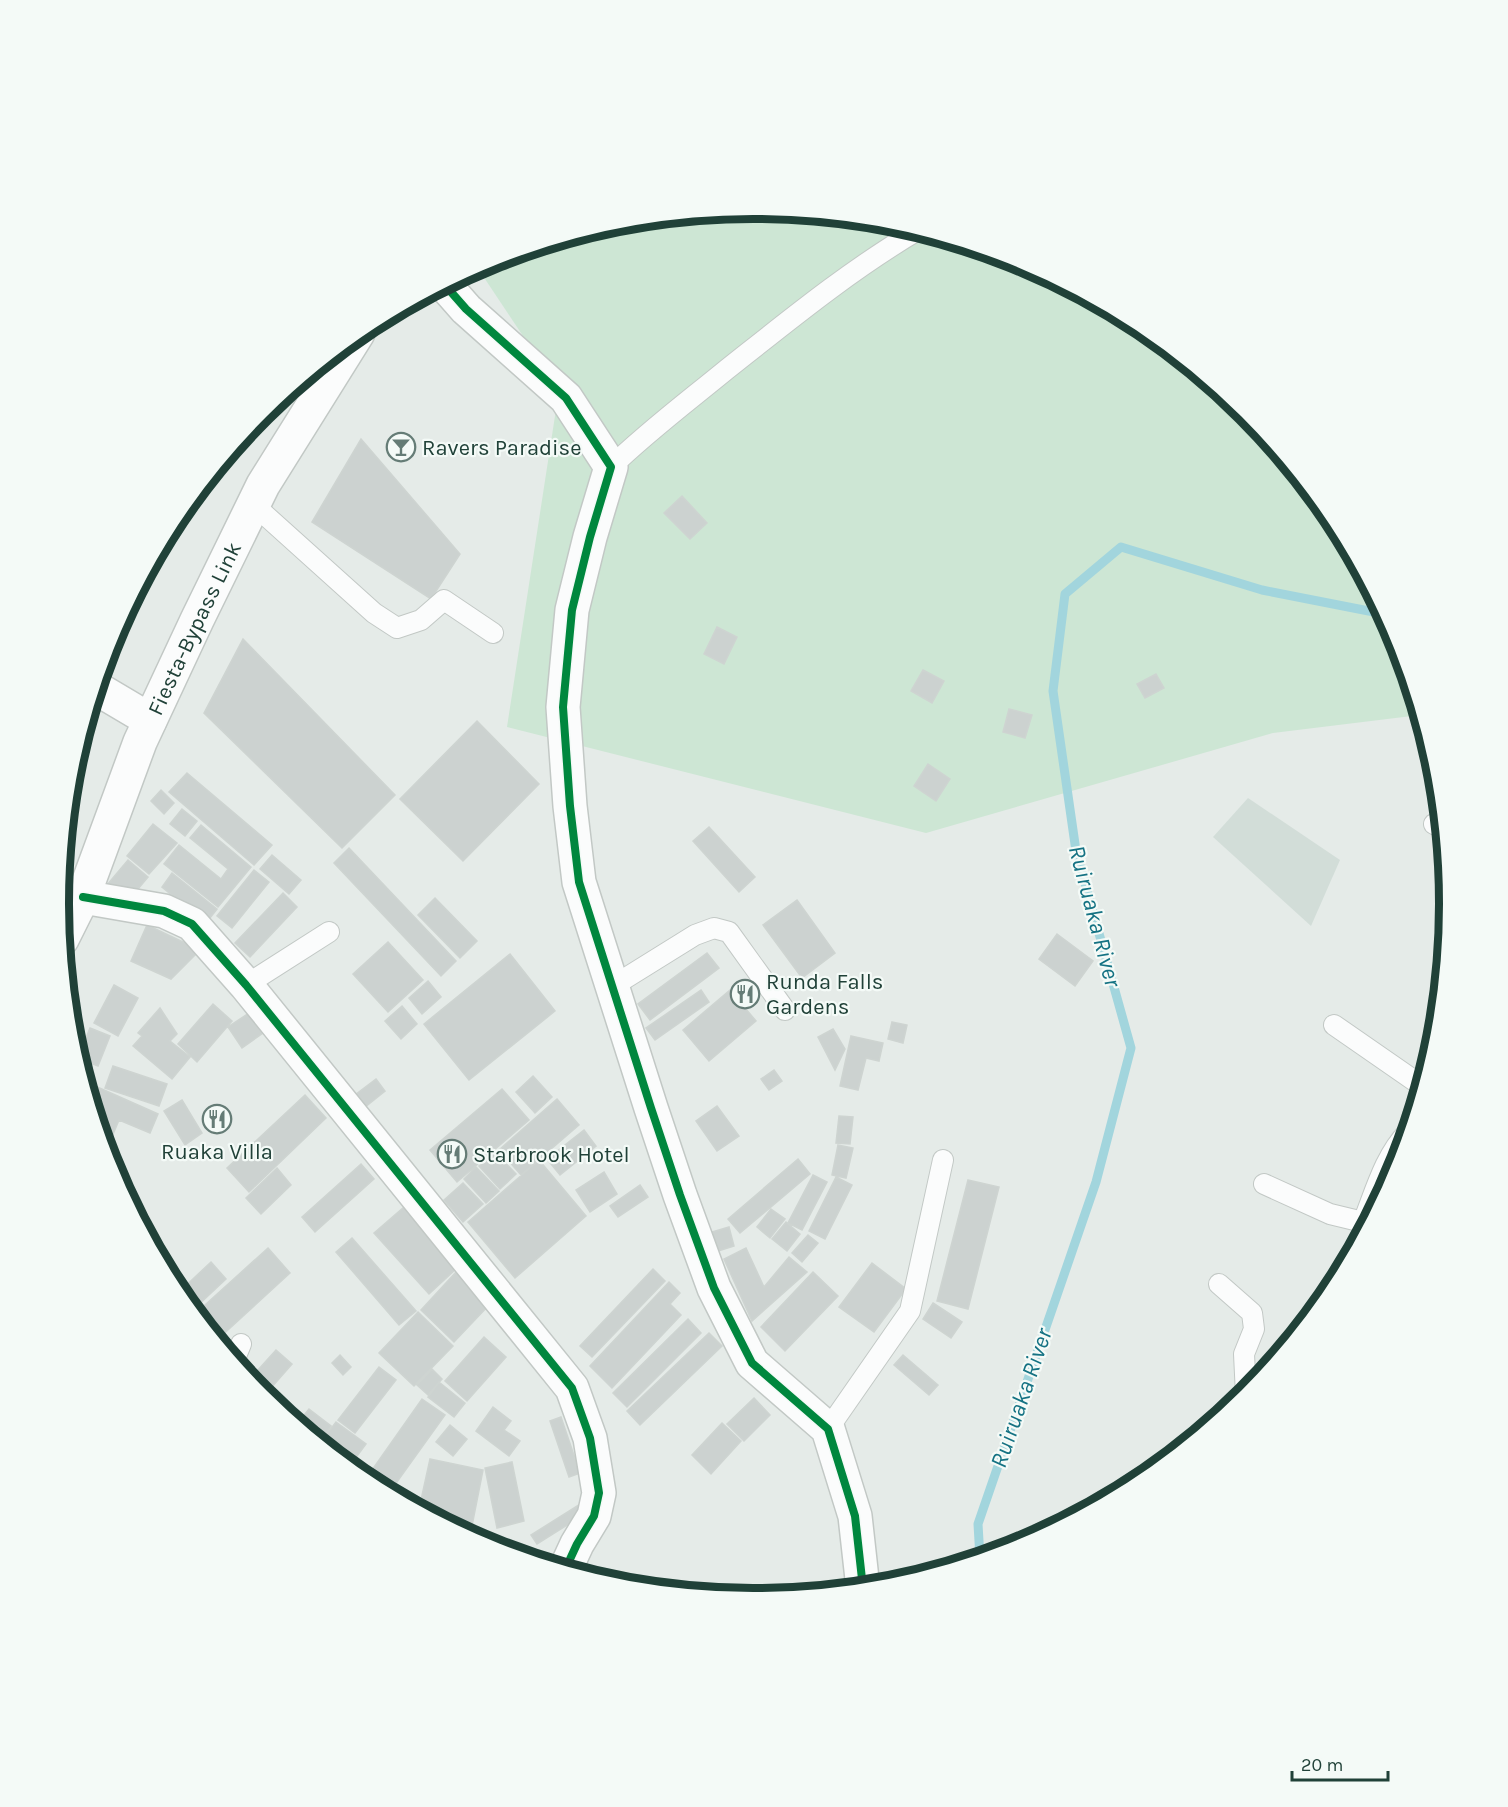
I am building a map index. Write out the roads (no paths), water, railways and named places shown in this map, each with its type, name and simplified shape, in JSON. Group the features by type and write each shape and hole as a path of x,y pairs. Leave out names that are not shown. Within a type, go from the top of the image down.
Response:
{"street":[{"path":"449,290 466,309 566,398 611,467 590,537 572,610 563,706 570,806 579,882 654,1119 714,1288 753,1362 828,1429 855,1516 862,1580"},
{"name":"Fiesta-Bypass Link","path":"69,924 83,897 140,742 197,620 263,485 345,355"},
{"path":"102,692 150,720"},
{"path":"83,897 164,911 192,924 246,985 572,1388 590,1438 599,1493 594,1516 568,1562"}],"lane":[{"path":"611,467 639,440 771,335 878,254 907,236"},
{"path":"254,505 374,613 397,628 421,620 444,600 493,633"},
{"path":"613,986 695,935 714,928 729,932 786,1010"},
{"path":"246,985 329,932"},
{"path":"1334,1025 1416,1082"},
{"path":"828,1429 910,1311 944,1160"},
{"path":"1378,1184 1389,1160"},
{"path":"1264,1184 1330,1214 1359,1223"},
{"path":"1219,1284 1252,1313 1254,1329 1244,1354 1245,1380"}],"waterway":[{"name":"Ruiruaka River","path":"980,1550 978,1524 1096,1182 1131,1048 1076,851 1053,691 1065,594 1121,547 1262,590 1373,612"}],"place":[{"name":"Ravers Paradise","path":"401,447"},
{"name":"Runda Falls Gardens","path":"745,994"},
{"name":"Ruaka Villa","path":"217,1119"},
{"name":"Starbrook Hotel","path":"452,1154"}]}
